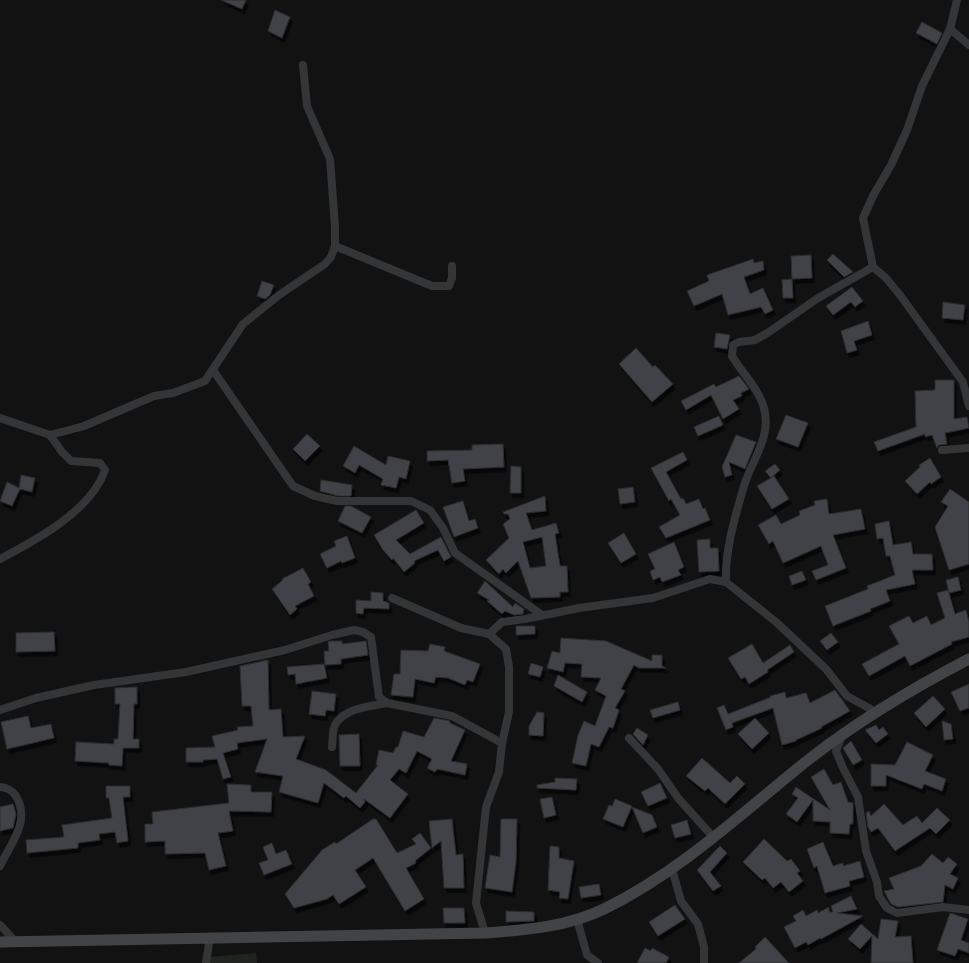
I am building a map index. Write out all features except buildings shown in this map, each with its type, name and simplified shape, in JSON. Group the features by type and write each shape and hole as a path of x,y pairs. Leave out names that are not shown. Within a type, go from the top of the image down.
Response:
{"main road":[{"path":"0,942 14,940 485,933 527,930 553,926 605,909 672,869 842,734 938,675 969,659"}],"street":[{"path":"957,0 950,29 922,86 907,130 895,158 874,194 863,218 872,267 885,277 900,295 963,382 969,406"},
{"path":"950,29 969,45"},
{"path":"0,418 50,435 84,426 154,396 189,388 205,381 243,324 279,295 325,264 331,257 335,246 330,158 308,106 303,65"},
{"path":"335,246 432,286 449,286 452,278 452,266"},
{"path":"726,582 726,562 736,515 745,484 758,456 767,427 764,407 732,356 733,346 739,342 755,340 818,298 872,267"},
{"path":"213,370 293,486 315,496 337,501 411,501 430,510 443,528 455,553 542,615"},
{"path":"0,559 34,541 66,519 102,479 105,470 100,463 71,461 62,452 50,435"},
{"path":"942,450 969,448"},
{"path":"489,634 502,622 579,608 653,598 710,579 726,582 776,622 826,669 847,696 876,712"},
{"path":"392,598 461,628 489,634 506,649 509,667 509,712 502,743 499,772 486,807 476,903 485,933"},
{"path":"0,710 36,698 94,685 186,672 285,650 332,635 354,630 364,632 371,637 379,697 387,703"},
{"path":"332,747 334,726 339,720 359,708 387,703 452,716 502,743"},
{"path":"842,734 836,751 858,797 866,851 878,882 880,896 887,908 897,913 944,907 969,910"},
{"path":"629,738 658,769 678,798 713,837"},
{"path":"0,787 14,792 21,804 22,821 17,836 0,866"},
{"path":"672,869 681,901 698,924 704,947 704,963"},
{"path":"576,919 587,955 598,963"},
{"path":"0,925 14,940"},
{"path":"206,963 210,937"}],"shaded area":[{"path":"256,953 257,963 210,963 210,957"}]}
